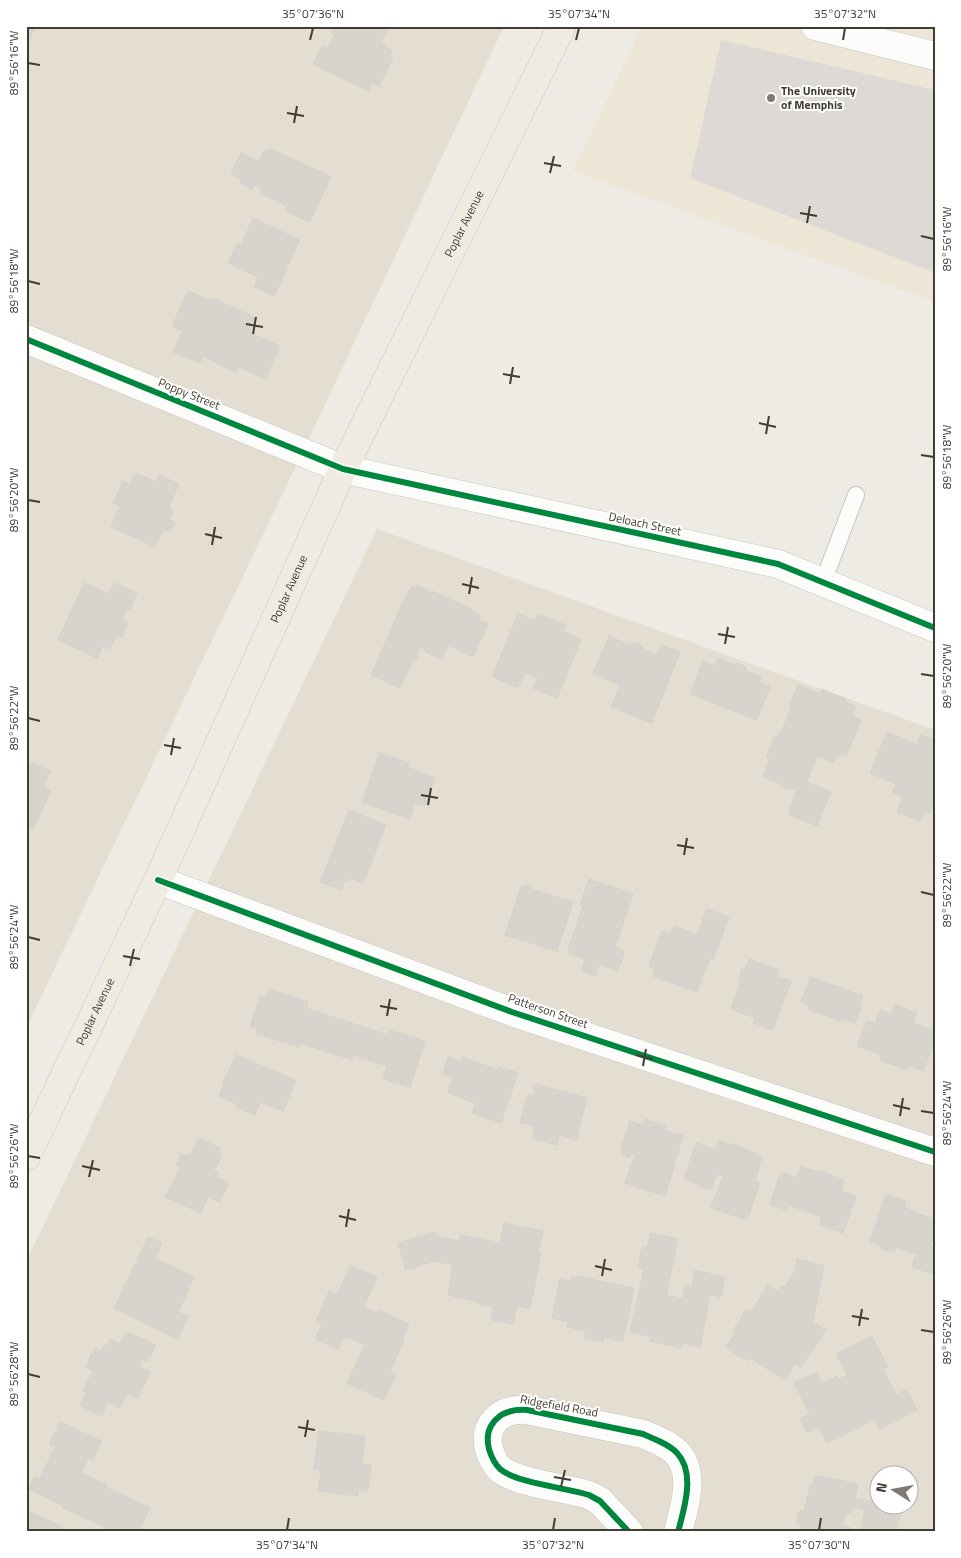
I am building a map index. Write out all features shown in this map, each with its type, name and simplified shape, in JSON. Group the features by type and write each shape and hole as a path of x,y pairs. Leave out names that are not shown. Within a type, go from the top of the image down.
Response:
{"main road":[{"name":"Poplar Avenue","path":"26,1157 158,880 342,469 562,26"}],"street":[{"path":"815,26 935,56"},
{"name":"Poppy Street","path":"26,339 342,469"},
{"name":"Deloach Street","path":"342,469 778,564 935,628"},
{"name":"Patterson Street","path":"158,880 512,1012 935,1152"},
{"name":"Ridgefield Road","path":"629,1532 600,1501 589,1495 515,1478 500,1469 492,1458 487,1442 490,1428 498,1417 513,1409 527,1410 643,1434 677,1453 687,1470 686,1493 678,1532"}],"lane":[{"path":"823,582 856,495"}],"shaded area":[{"path":"26,26 504,26 293,472 26,1028"},
{"name":"The University of Memphis","path":"642,26 935,26 935,302 573,171"},
{"path":"721,40 935,90 935,273 690,178"},
{"path":"377,529 935,730 935,1532 26,1532 26,1262"}],"building":[{"path":"26,26 35,26 28,44 26,44"},
{"path":"334,26 352,26 358,29 360,26 389,26 381,42 386,45 385,47 392,50 390,57 393,58 379,86 372,83 368,91 313,64 322,46 328,48 335,35 331,33"},
{"path":"271,149 331,177 310,222 285,211 289,203 286,202 285,204 260,193 262,189 254,185 252,189 240,183 241,179 231,174 241,153 259,161 263,152"},
{"path":"253,218 300,240 274,296 254,287 258,277 228,263 237,243 241,245"},
{"path":"188,291 211,301 213,298 256,318 249,332 280,346 265,379 238,367 236,373 203,356 200,363 173,352 183,331 172,326"},
{"path":"135,473 156,482 159,475 179,484 169,506 173,512 169,519 175,522 170,532 164,529 155,547 111,527 120,506 113,503 123,481 130,484"},
{"path":"84,583 109,594 115,583 137,593 130,609 127,608 122,619 128,622 122,637 117,635 110,649 103,646 97,658 58,640"},
{"path":"417,585 429,591 428,593 430,594 432,591 472,609 471,611 481,616 479,620 488,624 473,657 448,645 441,659 425,652 426,650 420,647 417,653 419,654 416,660 413,660 400,688 371,675 404,600 412,586 416,588"},
{"path":"518,614 535,621 538,614 566,625 563,631 581,639 557,698 533,688 538,678 525,673 518,688 492,677"},
{"path":"609,636 630,645 635,643 642,646 643,650 656,655 661,645 680,652 652,723 611,707 620,685 593,674"},
{"path":"718,658 746,667 745,670 761,677 759,682 770,686 757,720 690,694 703,661 715,666"},
{"path":"798,685 820,694 822,689 846,699 845,702 856,706 852,716 861,720 846,756 840,753 838,757 835,756 833,762 817,756 807,782 831,792 817,826 788,814 797,790 783,787 784,785 763,777 770,758 766,757 774,737 776,738 779,732 781,733"},
{"path":"887,732 917,745 921,735 935,740 935,800 930,813 925,811 920,821 897,812 903,797 892,792 896,784 870,773"},
{"path":"379,753 409,763 407,767 435,778 425,806 415,803 410,819 362,802"},
{"path":"26,760 51,771 43,787 51,791 33,829 26,825"},
{"path":"349,810 386,825 363,883 350,878 349,882 345,880 341,890 320,882"},
{"path":"589,879 633,894 615,947 625,951 618,971 599,964 596,976 582,971 585,959 567,953 583,906 580,905"},
{"path":"526,884 532,886 531,889 573,902 557,951 505,935 521,886 525,887"},
{"path":"707,909 729,917 713,960 710,958 697,992 653,976 655,969 649,966 662,931 671,934 674,926 697,935"},
{"path":"749,959 779,970 777,976 791,981 773,1030 753,1023 755,1018 731,1009 741,982 738,981 742,969 745,970"},
{"path":"811,977 863,996 860,1006 862,1007 855,1023 841,1018 840,1021 808,1009 809,1005 801,1002"},
{"path":"269,989 308,1002 306,1008 388,1035 390,1030 425,1041 410,1087 383,1079 387,1066 353,1055 352,1060 300,1043 299,1047 255,1033 257,1029 250,1027 260,996 266,998"},
{"path":"895,1005 917,1013 913,1023 935,1031 935,1040 923,1071 908,1065 906,1070 880,1060 882,1055 857,1046 867,1021 875,1024 880,1010 891,1014"},
{"path":"236,1055 296,1080 283,1111 260,1102 255,1115 236,1107 237,1104 219,1096 223,1082"},
{"path":"448,1057 460,1061 462,1057 498,1070 499,1067 518,1073 501,1123 472,1113 475,1103 448,1093 453,1077 443,1074"},
{"path":"536,1084 587,1098 576,1140 559,1135 557,1145 532,1138 535,1126 520,1122 528,1094 533,1096"},
{"path":"645,1119 666,1126 664,1130 683,1136 665,1196 625,1183 635,1155 631,1154 629,1158 622,1155 623,1151 621,1150 630,1121 643,1125"},
{"path":"198,1138 221,1148 219,1152 222,1154 216,1168 214,1167 213,1170 218,1172 216,1177 229,1183 220,1202 208,1197 201,1213 165,1197 181,1167 176,1165 181,1154 191,1155"},
{"path":"719,1141 731,1145 731,1143 762,1156 755,1182 760,1183 747,1220 711,1208 723,1176 717,1174 711,1190 684,1179 696,1143 716,1150"},
{"path":"801,1166 820,1173 821,1171 845,1181 841,1191 856,1196 843,1233 819,1225 822,1217 788,1205 786,1210 770,1204 781,1172 797,1178"},
{"path":"886,1194 906,1201 904,1207 935,1220 935,1232 930,1245 935,1247 935,1275 912,1267 916,1254 896,1247 895,1251 890,1250 889,1252 880,1248 881,1246 870,1242"},
{"path":"504,1223 543,1231 538,1253 541,1253 530,1309 517,1306 513,1324 491,1320 493,1307 448,1295 453,1265 435,1261 406,1270 398,1243 435,1232 436,1236 459,1241 460,1235 500,1243"},
{"path":"651,1233 678,1239 666,1295 682,1299 686,1284 692,1286 695,1270 725,1277 721,1297 710,1295 700,1347 683,1343 682,1348 650,1341 651,1337 630,1332 644,1269 638,1268 642,1247 647,1248"},
{"path":"148,1237 162,1243 155,1258 194,1277 178,1312 188,1316 177,1339 114,1308"},
{"path":"797,1259 824,1266 813,1322 826,1330 801,1367 795,1363 785,1380 750,1358 748,1361 741,1358 726,1347 736,1332 733,1331 746,1309 751,1312 768,1285 778,1291 781,1286 785,1287 794,1272"},
{"path":"350,1265 377,1277 364,1307 377,1313 378,1310 409,1324 390,1371 396,1374 384,1400 347,1383 365,1345 345,1336 338,1349 315,1339 322,1324 316,1321 329,1291 337,1295"},
{"path":"577,1276 634,1288 623,1341 604,1337 603,1342 584,1338 586,1331 567,1327 568,1322 552,1318 560,1278 571,1281 572,1277 577,1278"},
{"path":"126,1332 156,1345 148,1362 142,1359 139,1367 150,1372 138,1399 127,1393 120,1408 107,1403 102,1416 80,1406 86,1392 83,1391 93,1371 87,1368 91,1354 96,1349 101,1351 104,1345 107,1347 110,1339 120,1344"},
{"path":"872,1336 888,1367 883,1369 896,1395 907,1389 917,1410 879,1429 875,1419 827,1443 819,1427 807,1433 800,1419 810,1414 794,1383 816,1373 822,1384 837,1376 839,1379 847,1375 836,1354"},
{"path":"60,1422 101,1441 93,1460 88,1458 81,1473 150,1508 139,1532 116,1532 63,1508 63,1506 29,1489 34,1477 40,1478 55,1447 49,1445"},
{"path":"319,1431 365,1436 362,1464 371,1465 368,1491 358,1490 358,1496 318,1491 321,1470 314,1469"},
{"path":"815,1475 858,1484 855,1499 868,1501 868,1516 900,1516 896,1532 876,1532 861,1529 865,1510 853,1507 851,1513 846,1512 843,1526 851,1528 851,1532 799,1532 801,1524 796,1523 799,1511 804,1512 810,1486 813,1486"},
{"path":"26,1510 61,1526 59,1532 26,1532"}],"cycle path":[{"path":"26,339 343,469 778,564 935,628"},
{"path":"158,880 512,1012 935,1152"},
{"path":"629,1532 600,1501 589,1495 529,1482 500,1469 492,1457 488,1443 489,1431 494,1421 506,1412 527,1410 643,1434 666,1444 683,1461 686,1471 687,1491 678,1532"}],"place":[{"name":"The University of Memphis","path":"771,98"}]}
